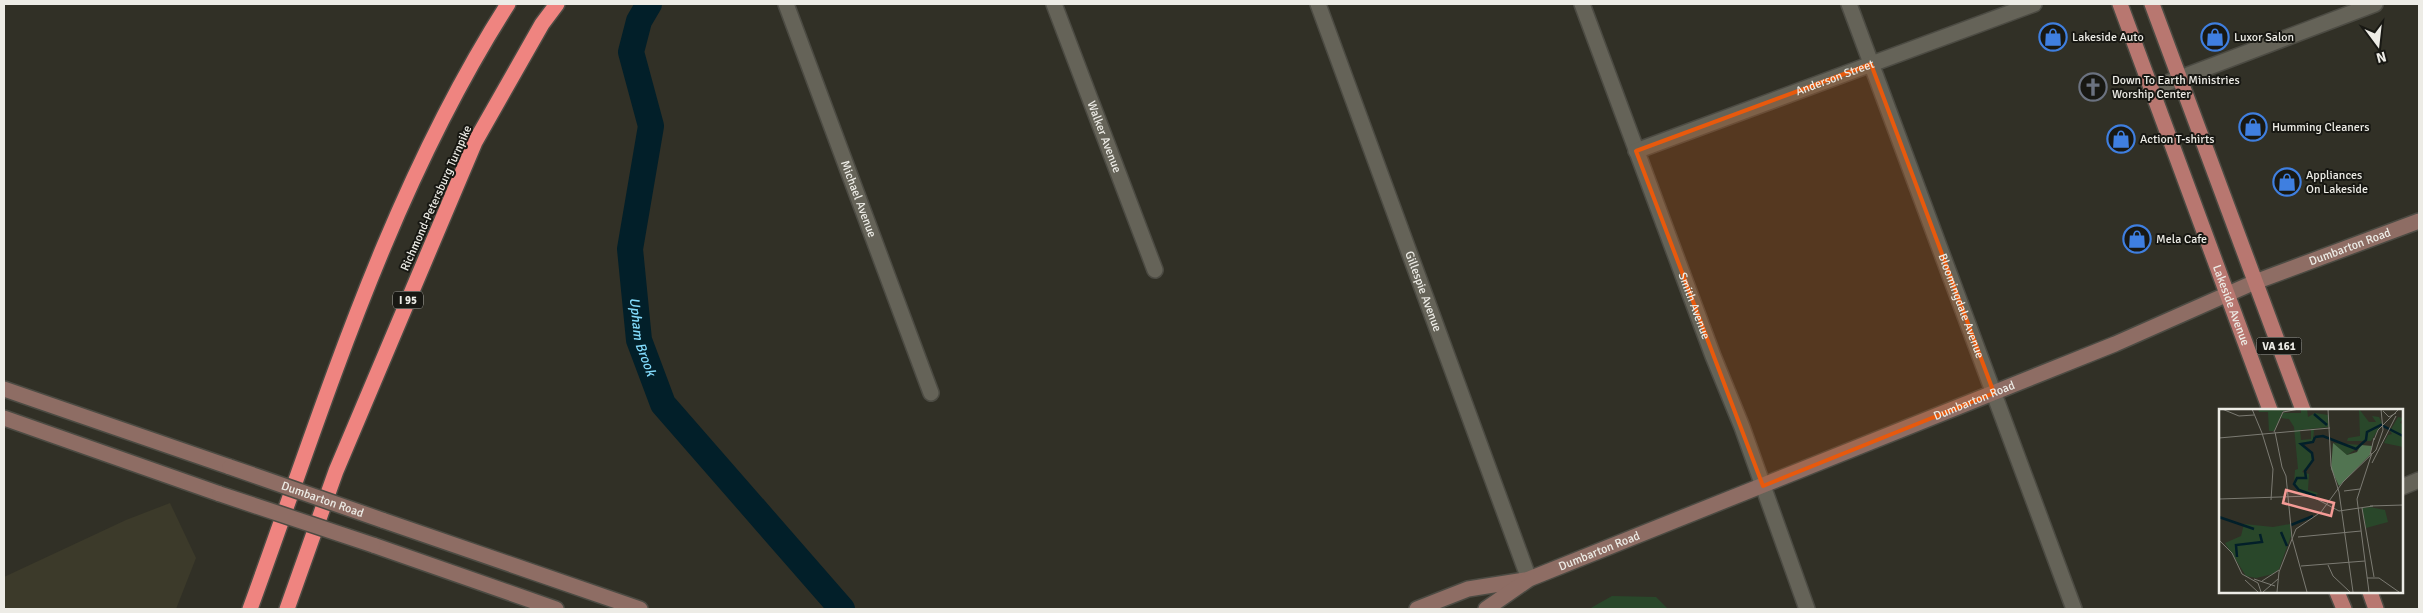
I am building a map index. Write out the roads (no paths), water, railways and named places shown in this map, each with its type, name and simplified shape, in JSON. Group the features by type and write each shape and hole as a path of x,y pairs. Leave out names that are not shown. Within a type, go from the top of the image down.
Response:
{"highway":[{"path":"250,609 376,263 423,155 458,87 508,4"},
{"name":"Richmond-Petersburg Turnpike","path":"287,609 336,471 475,142 542,24 557,4"}],"main road":[{"name":"Lakeside Avenue","path":"2120,4 2270,409"},
{"name":"VA 161","path":"2152,4 2303,409"},
{"name":"Dumbarton Road","path":"1417,609 1468,589 1529,579 2115,344 2255,282 2419,221"},
{"name":"Dumbarton Road","path":"4,389 640,609"},
{"path":"4,418 556,609"},
{"name":"Dumbarton Road","path":"1486,609 1529,579"},
{"path":"2338,593 2344,609"},
{"path":"2370,593 2376,609"}],"street":[{"name":"Michael Avenue","path":"786,4 931,393"},
{"name":"Walker Avenue","path":"1054,4 1155,270"},
{"name":"Gillespie Avenue","path":"1318,4 1529,579"},
{"name":"Smith Avenue","path":"1582,4 1808,609"},
{"name":"Bloomingdale Avenue","path":"1849,4 2074,609"},
{"name":"Anderson Street","path":"1636,151 2034,4"},
{"path":"2151,89 2375,4"},
{"path":"2403,487 2419,480"}],"waterway":[{"name":"Upham Brook","path":"649,4 639,21 631,52 651,126 630,249 639,340 663,404 842,609"}],"place":[{"name":"Lakeside Auto","path":"2053,37"},
{"name":"Luxor Salon","path":"2215,37"},
{"name":"Down To Earth Ministries Worship Center","path":"2093,87"},
{"name":"Humming Cleaners","path":"2253,127"},
{"name":"Action T-shirts","path":"2121,139"},
{"name":"Appliances On Lakeside","path":"2287,182"},
{"name":"Mela Cafe","path":"2137,239"}]}
